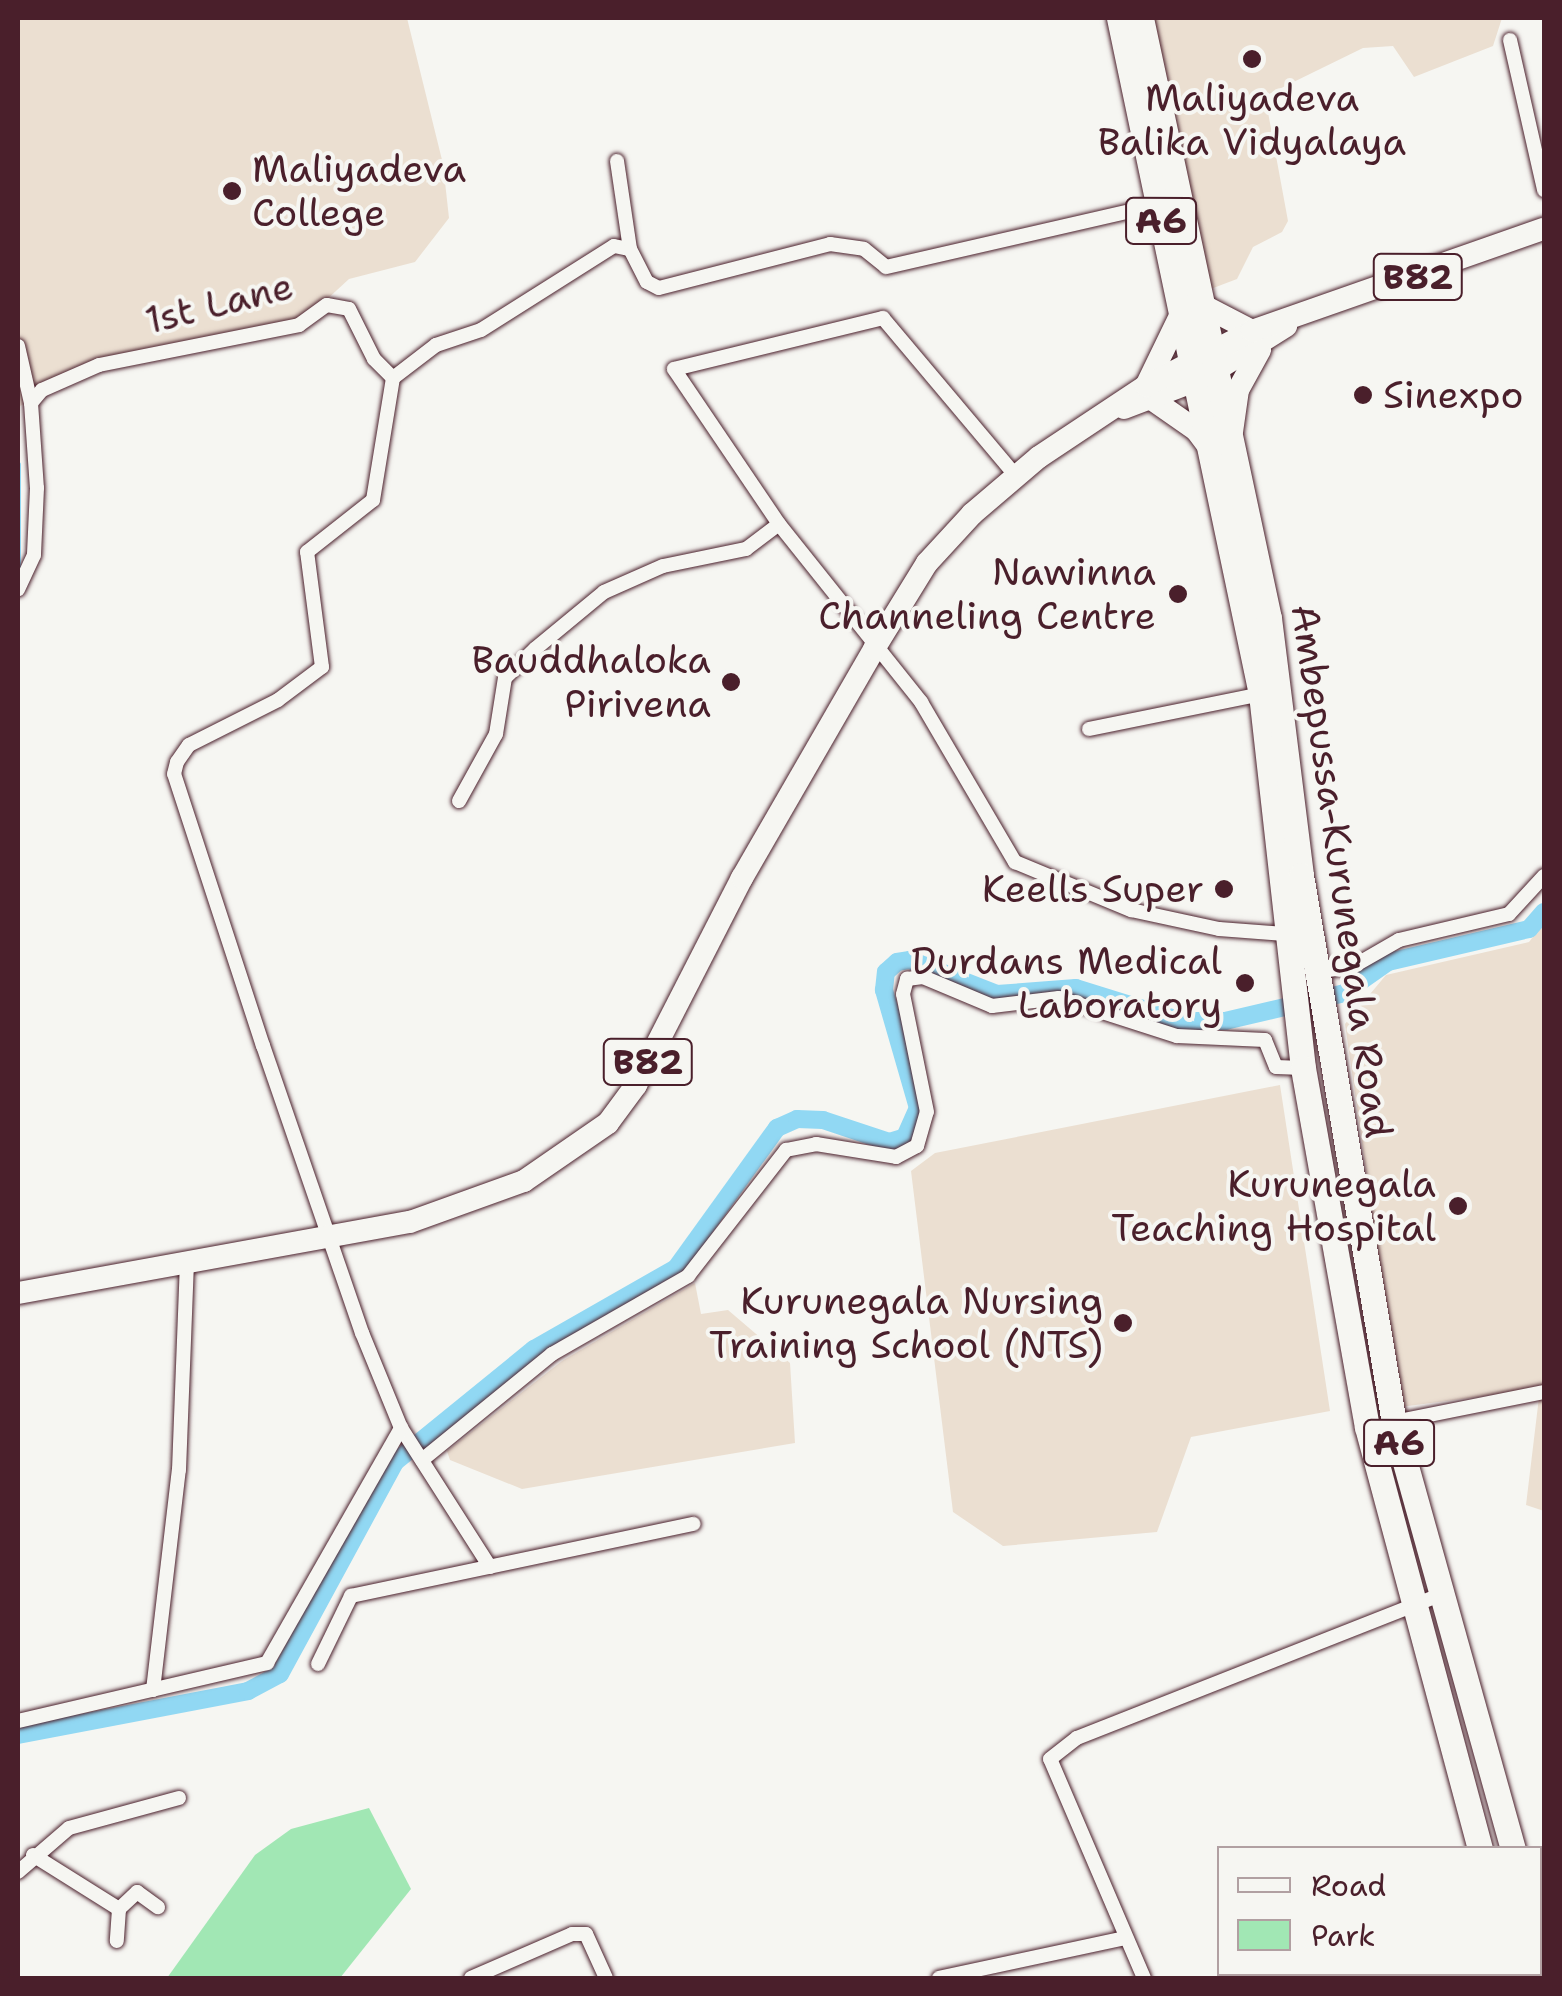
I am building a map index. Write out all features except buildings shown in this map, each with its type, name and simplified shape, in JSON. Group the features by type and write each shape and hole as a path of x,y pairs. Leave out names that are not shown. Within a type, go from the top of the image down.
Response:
{"highway":[{"name":"Ambepussa-Kurunegala Road","path":"1119,18 1157,205 1191,310"},
{"name":"Ambepussa-Kurunegala Road","path":"1141,18 1203,368 1282,692 1301,874 1394,1422 1438,1596 1512,1846"},
{"name":"Ambepussa-Kurunegala Road","path":"1222,445 1261,694 1303,1068 1368,1427 1411,1606 1479,1846"}],"main road":[{"name":"B82","path":"18,1293 331,1237 481,1200 524,1181 608,1123 636,1085 742,878 926,563 1015,475 1121,409 1290,322 1544,229"},
{"path":"1191,310 1257,339 1222,445 1150,393 1191,310"}],"street":[{"path":"1510,40 1544,190"},
{"path":"617,162 630,249 647,282 659,288 830,244 864,249 886,267 1157,205"},
{"path":"490,1568 401,1428 331,1237 174,774 189,745 278,700 322,667 307,552 374,500 393,378 436,345 481,330 614,246 630,249"},
{"name":"1st Lane","path":"31,403 42,390 99,365 299,325 327,305 349,309 374,358 393,378"},
{"path":"1015,475 883,318 682,362 674,369 779,524 874,649 921,702 1015,862 1131,910 1219,929 1286,934"},
{"path":"18,346 31,403 34,556 18,590"},
{"path":"459,801 496,734 506,678 535,649 604,592 663,566 746,549 779,524"},
{"path":"1090,729 1261,694"},
{"path":"1320,971 1352,966 1399,940 1509,914 1544,876"},
{"path":"422,1460 552,1354 688,1276 786,1150 816,1144 896,1157 917,1146 927,1112 902,994 907,979 923,977 992,1006 1059,998 1177,1036 1265,1040 1276,1067 1303,1068"},
{"path":"154,1690 179,1470 187,1264"},
{"path":"1368,1427 1544,1392"},
{"path":"18,1721 267,1663 401,1428"},
{"path":"318,1664 350,1596 694,1524"},
{"path":"1144,1978 1050,1759 1077,1738 1438,1596"},
{"path":"18,1872 33,1855 70,1828 179,1798"},
{"path":"33,1855 119,1909"},
{"path":"117,1942 119,1909 137,1892 158,1907"},
{"path":"470,1978 572,1934 586,1934 606,1978"},
{"path":"939,1978 1124,1938"}],"shaded area":[{"name":"Maliyadeva College","path":"18,18 407,18 443,164 449,218 415,262 349,279 299,325 99,365 18,407"},
{"path":"1152,18 1502,18 1493,46 1414,77 1393,46 1363,48 1265,96 1288,221 1282,232 1253,247 1237,279 1208,290"},
{"name":"Kurunegala Teaching Hospital","path":"1544,923 1544,1511 1526,1505 1540,1389 1400,1407 1345,1024 1386,975 1529,942"},
{"name":"Kurunegala Nursing Training School (NTS)","path":"1280,1085 1330,1411 1191,1437 1157,1532 1003,1546 953,1512 911,1171 935,1153"},
{"path":"695,1283 701,1314 728,1310 790,1363 795,1443 522,1489 450,1460 447,1451 562,1361"}],"green space":[{"path":"369,1808 411,1889 340,1978 167,1978 255,1855 291,1829"}],"waterway":[{"path":"18,464 18,574"},
{"path":"18,1735 248,1691 280,1674 395,1462 534,1349 676,1268 777,1128 797,1119 823,1120 889,1142 905,1137 918,1108 884,990 886,972 897,962 910,960 997,994 1076,988 1182,1021 1225,1021 1344,993 1388,962 1529,929 1544,912"}],"place":[{"name":"Maliyadeva Balika Vidyalaya","path":"1252,59"},
{"name":"Maliyadeva College","path":"232,191"},
{"name":"Sinexpo","path":"1363,395"},
{"name":"Nawinna Channeling Centre","path":"1178,594"},
{"name":"Bauddhaloka Pirivena","path":"731,682"},
{"name":"Keells Super","path":"1224,889"},
{"name":"Durdans Medical Laboratory","path":"1245,983"},
{"name":"Kurunegala Teaching Hospital","path":"1458,1206"},
{"name":"Kurunegala Nursing Training School (NTS)","path":"1123,1323"}]}
